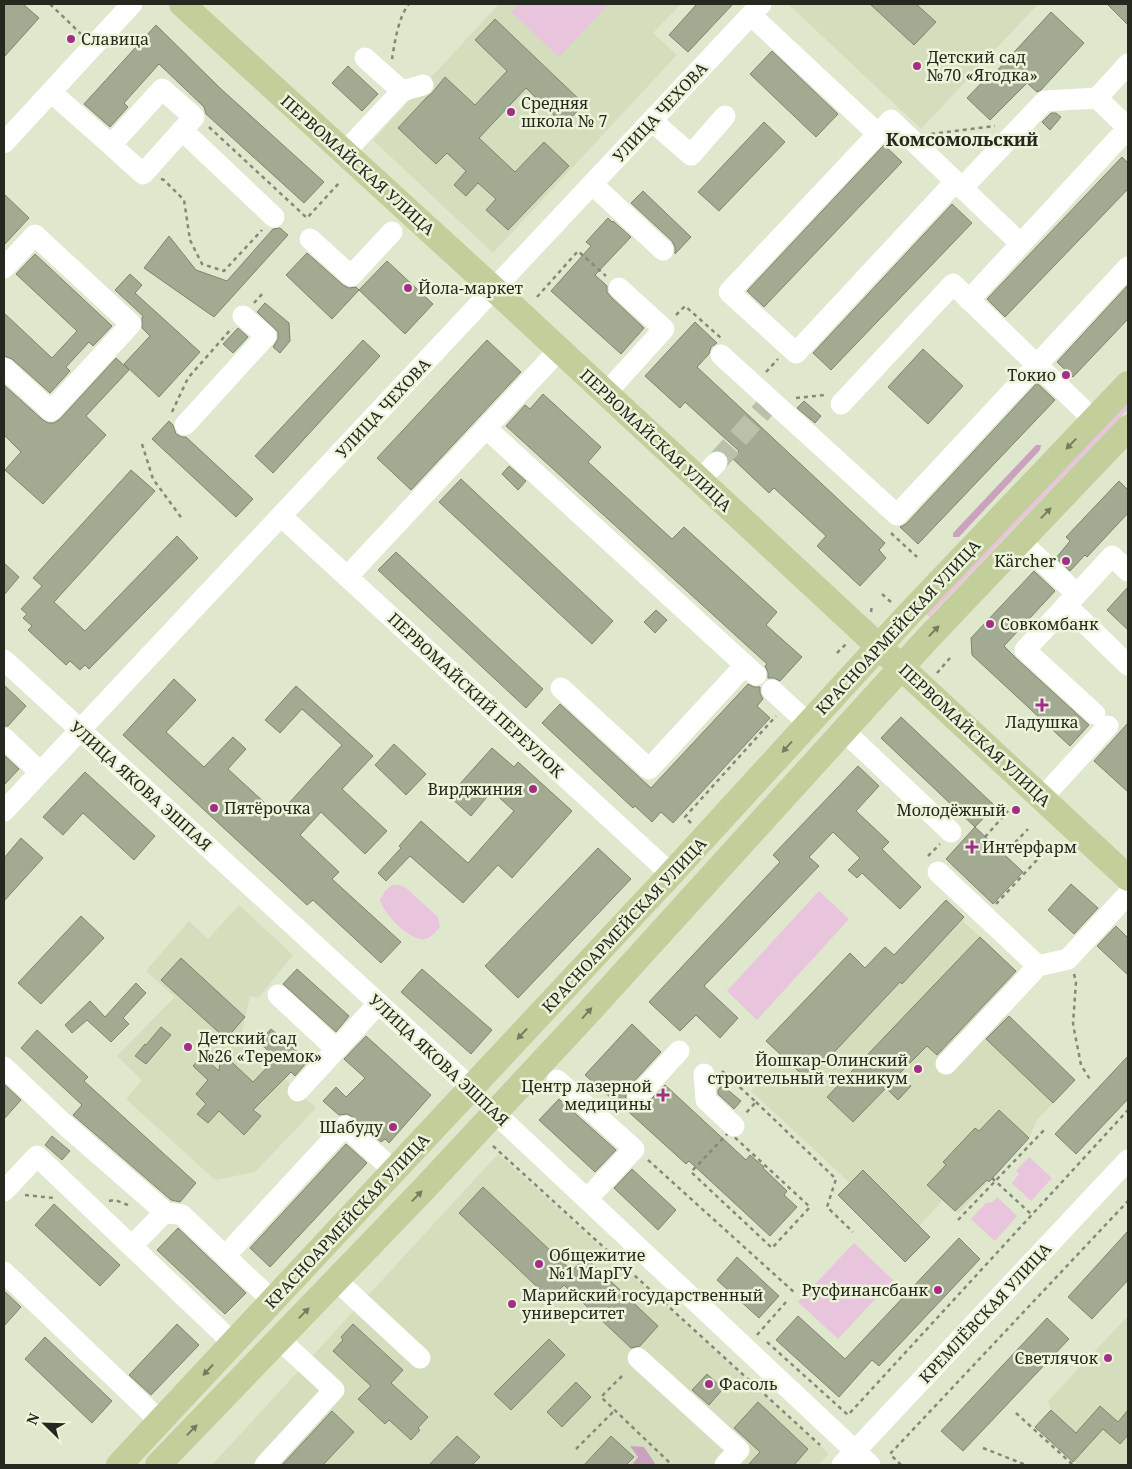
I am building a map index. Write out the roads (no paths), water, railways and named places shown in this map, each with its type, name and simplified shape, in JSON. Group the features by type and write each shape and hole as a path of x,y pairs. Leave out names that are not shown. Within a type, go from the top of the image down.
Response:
{"main road":[{"name":"ПЕРВОМАЙСКАЯ УЛИЦА","path":"182,4 606,394 708,471 879,647 1128,878"},
{"name":"КРАСНОАРМЕЙСКАЯ УЛИЦА","path":"118,1465 671,874 879,647 1128,384"},
{"name":"КРАСНОАРМЕЙСКАЯ УЛИЦА","path":"158,1465 421,1192 584,1017 901,667 1128,428"},
{"name":"УЛИЦА ЯКОВА ЭШПАЯ","path":"471,1088 494,1112"}],"street":[{"path":"7,133 51,92 132,4"},
{"path":"756,9 878,134"},
{"name":"УЛИЦА ЧЕХОВА","path":"4,811 756,9"},
{"path":"365,58 396,86 423,85"},
{"path":"1021,244 959,185 908,137 891,120 729,292 796,353 959,185 1045,100 1097,98 1128,64"},
{"path":"344,153 396,86"},
{"path":"51,92 143,174 194,118 162,88 111,145"},
{"path":"969,300 1128,128 1097,98"},
{"path":"652,121 690,155 725,116"},
{"path":"182,130 274,218"},
{"path":"592,184 663,250"},
{"path":"310,239 351,276 392,232"},
{"path":"4,268 35,235 131,324 51,411 4,368"},
{"path":"721,355 897,515 1128,267"},
{"path":"846,398 953,284 1094,420"},
{"path":"606,394 664,330 619,288"},
{"path":"178,419 266,336 243,316"},
{"path":"347,576 559,350"},
{"path":"486,428 751,670 649,770 562,688"},
{"name":"ПЕРВОМАЙСКИЙ ПЕРЕУЛОК","path":"281,516 671,874"},
{"path":"1020,541 1128,665"},
{"path":"1042,798 1101,720 1024,650 1112,556 1128,571"},
{"name":"УЛИЦА ЯКОВА ЭШПАЯ","path":"4,660 471,1088"},
{"path":"780,697 809,724"},
{"path":"844,730 952,832"},
{"path":"4,738 40,772"},
{"path":"938,872 1038,966"},
{"path":"946,1064 1038,966 1068,959 1128,894"},
{"path":"278,995 336,1049"},
{"path":"298,1091 378,1004"},
{"path":"638,1096 679,1051"},
{"path":"4,1067 45,1115 165,1212 182,1215 273,1301"},
{"path":"712,1072 706,1100 734,1126"},
{"path":"557,1080 634,1148 587,1199"},
{"name":"УЛИЦА ЯКОВА ЭШПАЯ","path":"494,1112 746,1348 856,1460"},
{"path":"225,1256 344,1126 394,1170"},
{"path":"4,1191 37,1156 233,1343"},
{"name":"КРЕМЛЁВСКАЯ УЛИЦА","path":"856,1460 1128,1160"},
{"path":"132,1246 165,1212"},
{"path":"4,1272 160,1420"},
{"path":"336,1280 420,1358"},
{"path":"265,1465 334,1390 279,1339"},
{"path":"638,1358 739,1450 725,1465"}],"tunnel":[{"path":"717,462 771,401"}],"place":[{"name":"Славица","path":"71,39"},
{"name":"Детский сад №70 «Ягодка»","path":"917,66"},
{"name":"Средняя школа № 7","path":"511,112"},
{"name":"Йола-маркет","path":"408,288"},
{"name":"Токио","path":"1066,375"},
{"name":"Kärcher","path":"1066,561"},
{"name":"Совкомбанк","path":"990,624"},
{"name":"Ладушка","path":"1042,705"},
{"name":"Вирджиния","path":"533,789"},
{"name":"Пятёрочка","path":"214,808"},
{"name":"Молодёжный","path":"1016,810"},
{"name":"Интерфарм","path":"972,847"},
{"name":"Детский сад №26 «Теремок»","path":"188,1047"},
{"name":"Йошкар-Олинский строительный техникум","path":"918,1069"},
{"name":"Центр лазерной медицины","path":"663,1095"},
{"name":"Шабуду","path":"393,1127"},
{"name":"Общежитие №1 МарГУ","path":"539,1264"},
{"name":"Русфинансбанк","path":"938,1290"},
{"name":"Марийский государственный университет","path":"512,1304"},
{"name":"Светлячок","path":"1108,1358"},
{"name":"Фасоль","path":"709,1384"}],"district":[{"name":"Комсомольский","path":"962,139"}]}
